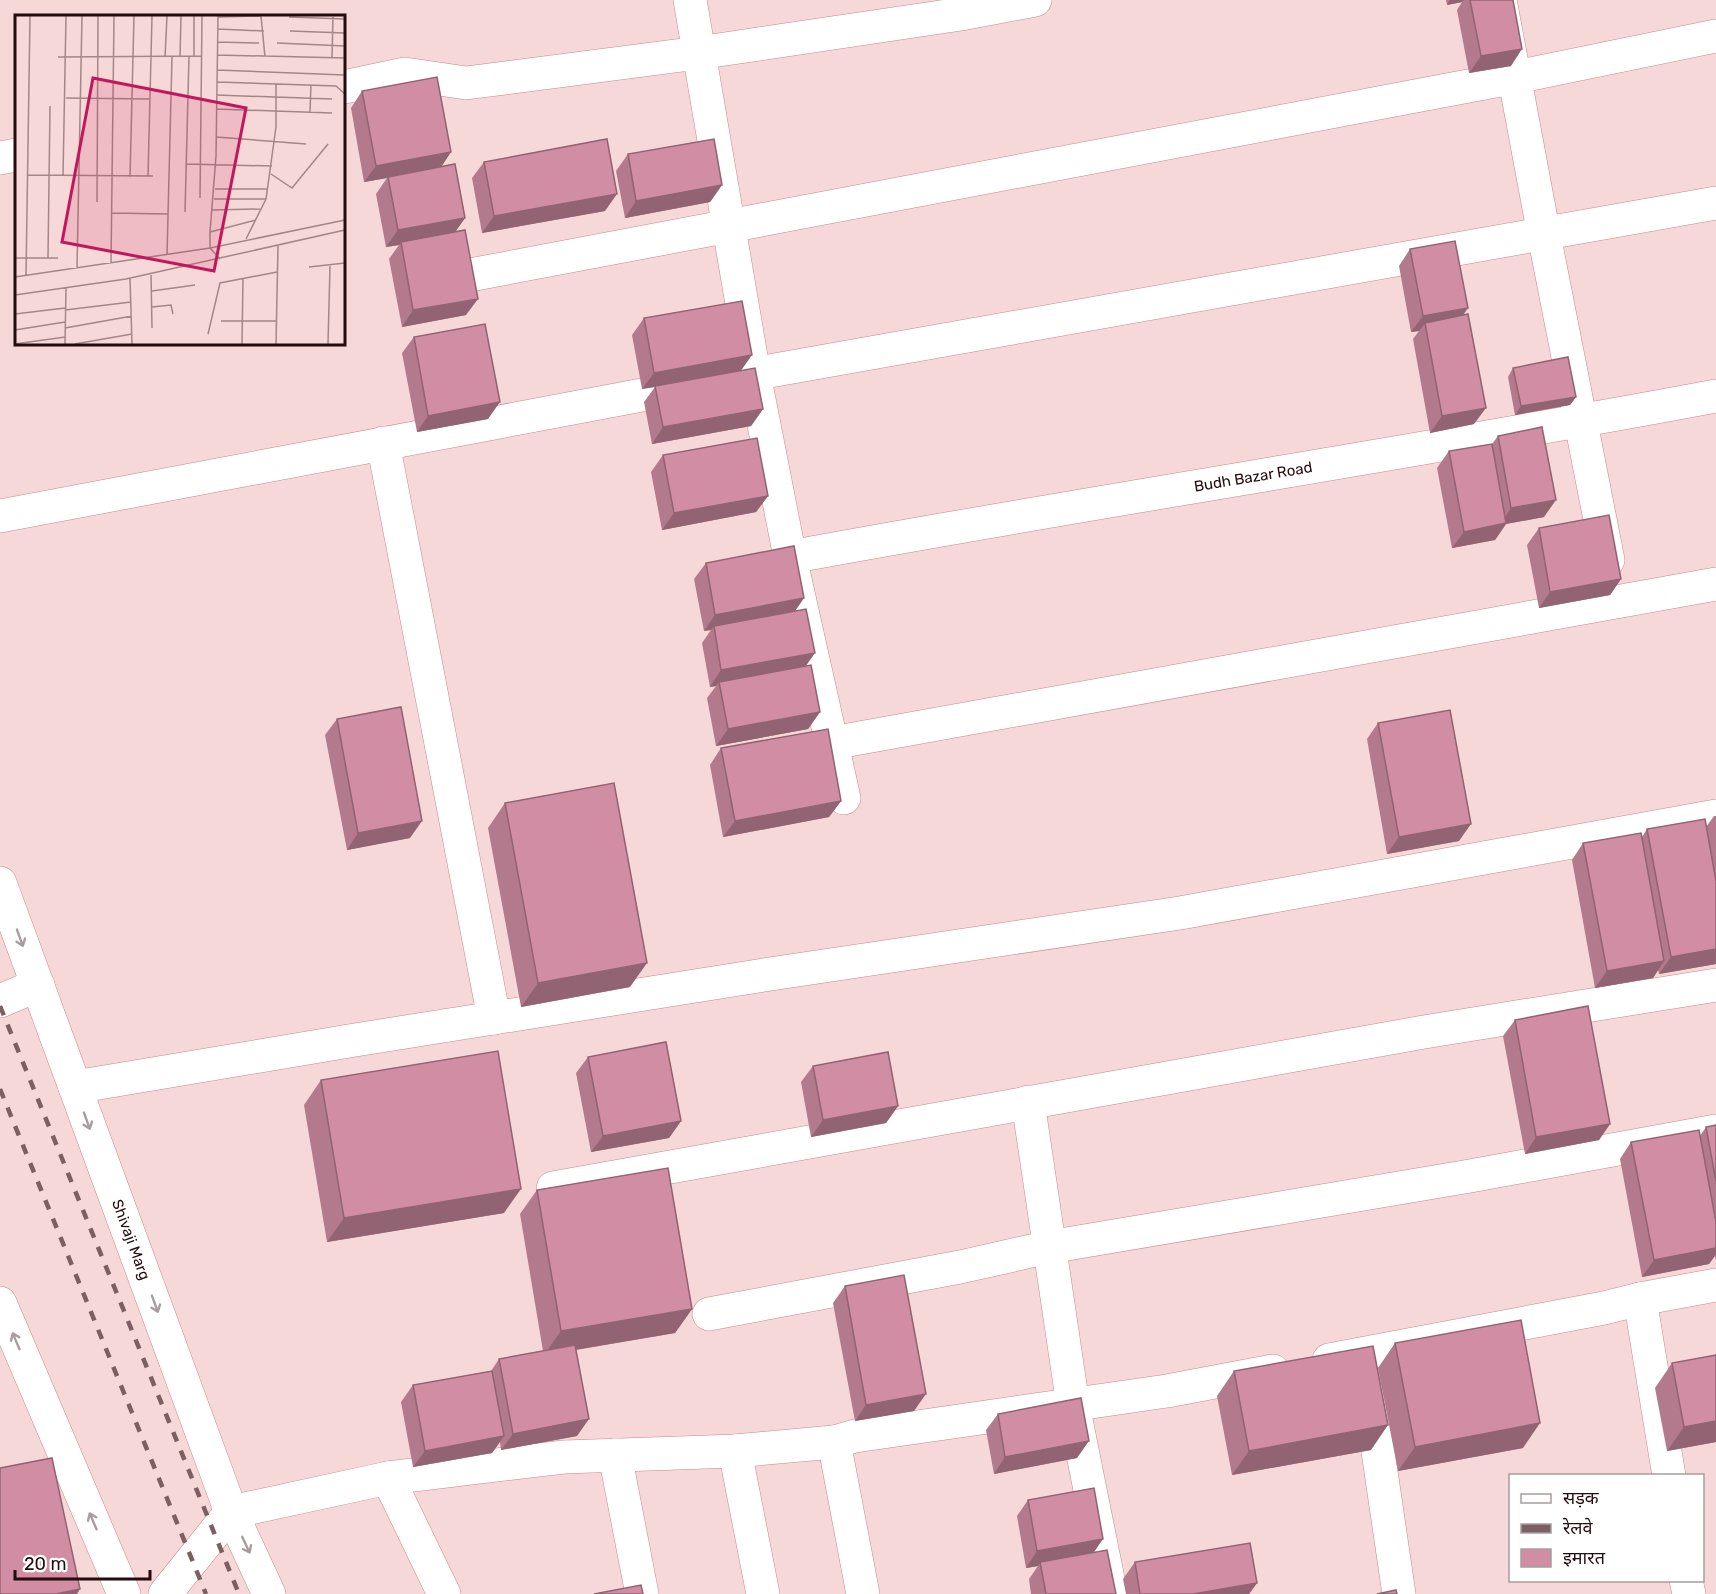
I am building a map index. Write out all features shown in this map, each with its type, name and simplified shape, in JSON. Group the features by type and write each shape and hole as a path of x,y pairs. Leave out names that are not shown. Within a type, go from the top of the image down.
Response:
{"street":[{"path":"690,0 754,374 790,557 844,798"},
{"path":"345,87 405,74 466,83 698,52 950,15 1035,0"},
{"path":"1500,0 1580,422 1617,603"},
{"path":"470,275 1516,77 1716,36"},
{"path":"0,158 15,154"},
{"path":"0,516 754,374 1716,203"},
{"name":"Budh Bazar Road","path":"790,557 1000,518 1580,422 1716,396"},
{"path":"383,443 494,1018"},
{"path":"832,743 1716,584"},
{"path":"75,1087 494,1018 1180,913 1716,816"},
{"name":"Shivaji Marg","path":"0,883 231,1512 269,1594"},
{"path":"0,1001 38,985"},
{"path":"541,1190 1424,1032 1716,985"},
{"path":"1028,1102 1073,1405 1111,1594"},
{"path":"709,1314 960,1267 1049,1247 1470,1176 1716,1131"},
{"path":"165,1594 231,1512 388,1478 564,1457 735,1452 834,1442 866,1435 1167,1391 1604,1308 1716,1284"},
{"path":"1640,1299 1669,1474"},
{"path":"0,1303 124,1594"},
{"path":"1363,1354 1399,1594"},
{"path":"834,1442 863,1594"},
{"path":"735,1452 763,1594"},
{"path":"615,1455 642,1594"},
{"path":"388,1478 444,1594"}],"building":[{"path":"1470,0 1513,0 1522,49 1481,56"},
{"path":"437,77 451,152 376,166 362,91"},
{"path":"607,139 617,194 494,216 484,162"},
{"path":"714,139 722,185 636,201 628,154"},
{"path":"455,164 465,218 398,230 388,177"},
{"path":"465,230 478,299 413,310 401,242"},
{"path":"1455,241 1468,308 1423,316 1410,249"},
{"path":"742,301 752,355 654,373 644,318"},
{"path":"1468,314 1486,408 1442,416 1425,323"},
{"path":"485,324 500,402 428,416 414,337"},
{"path":"1568,357 1576,397 1521,406 1513,368"},
{"path":"755,368 763,409 663,427 655,386"},
{"path":"1542,427 1556,500 1511,508 1498,436"},
{"path":"757,438 768,496 674,513 663,455"},
{"path":"1492,444 1506,523 1464,532 1449,451"},
{"path":"1609,515 1621,579 1550,592 1539,528"},
{"path":"794,546 804,598 715,615 706,563"},
{"path":"806,609 815,653 721,670 714,626"},
{"path":"811,665 820,712 728,729 719,682"},
{"path":"401,707 422,821 358,833 337,719"},
{"path":"1450,710 1471,824 1399,837 1378,723"},
{"path":"828,729 841,801 735,821 721,748"},
{"path":"614,783 647,963 538,983 505,803"},
{"path":"1705,819 1716,881 1716,949 1671,957 1647,829"},
{"path":"1641,833 1664,961 1607,971 1583,843"},
{"path":"1588,1006 1610,1124 1536,1137 1515,1020"},
{"path":"666,1042 681,1121 603,1136 588,1057"},
{"path":"498,1051 521,1189 344,1218 321,1080"},
{"path":"888,1052 898,1106 823,1120 813,1066"},
{"path":"1716,1125 1716,1181 1706,1127"},
{"path":"1699,1130 1716,1222 1716,1248 1654,1260 1631,1142"},
{"path":"668,1168 692,1309 561,1331 537,1190"},
{"path":"904,1275 926,1394 866,1405 845,1286"},
{"path":"1521,1320 1540,1423 1415,1447 1395,1343"},
{"path":"575,1345 589,1419 513,1434 499,1359"},
{"path":"1373,1346 1388,1425 1249,1451 1234,1371"},
{"path":"1716,1355 1716,1421 1684,1427 1672,1363"},
{"path":"492,1371 504,1436 425,1451 413,1385"},
{"path":"1081,1398 1089,1441 1005,1457 998,1414"},
{"path":"52,1458 80,1589 56,1594 0,1594 0,1468"},
{"path":"1094,1488 1103,1539 1037,1551 1028,1500"},
{"path":"1250,1543 1257,1583 1193,1594 1140,1594 1135,1562"},
{"path":"1107,1550 1116,1594 1046,1594 1040,1562"},
{"path":"641,1585 643,1594 594,1594"},
{"path":"1396,1590 1397,1594 1377,1594"}],"railway":[{"path":"0,1006 239,1594"},
{"path":"0,1089 206,1594"}]}
